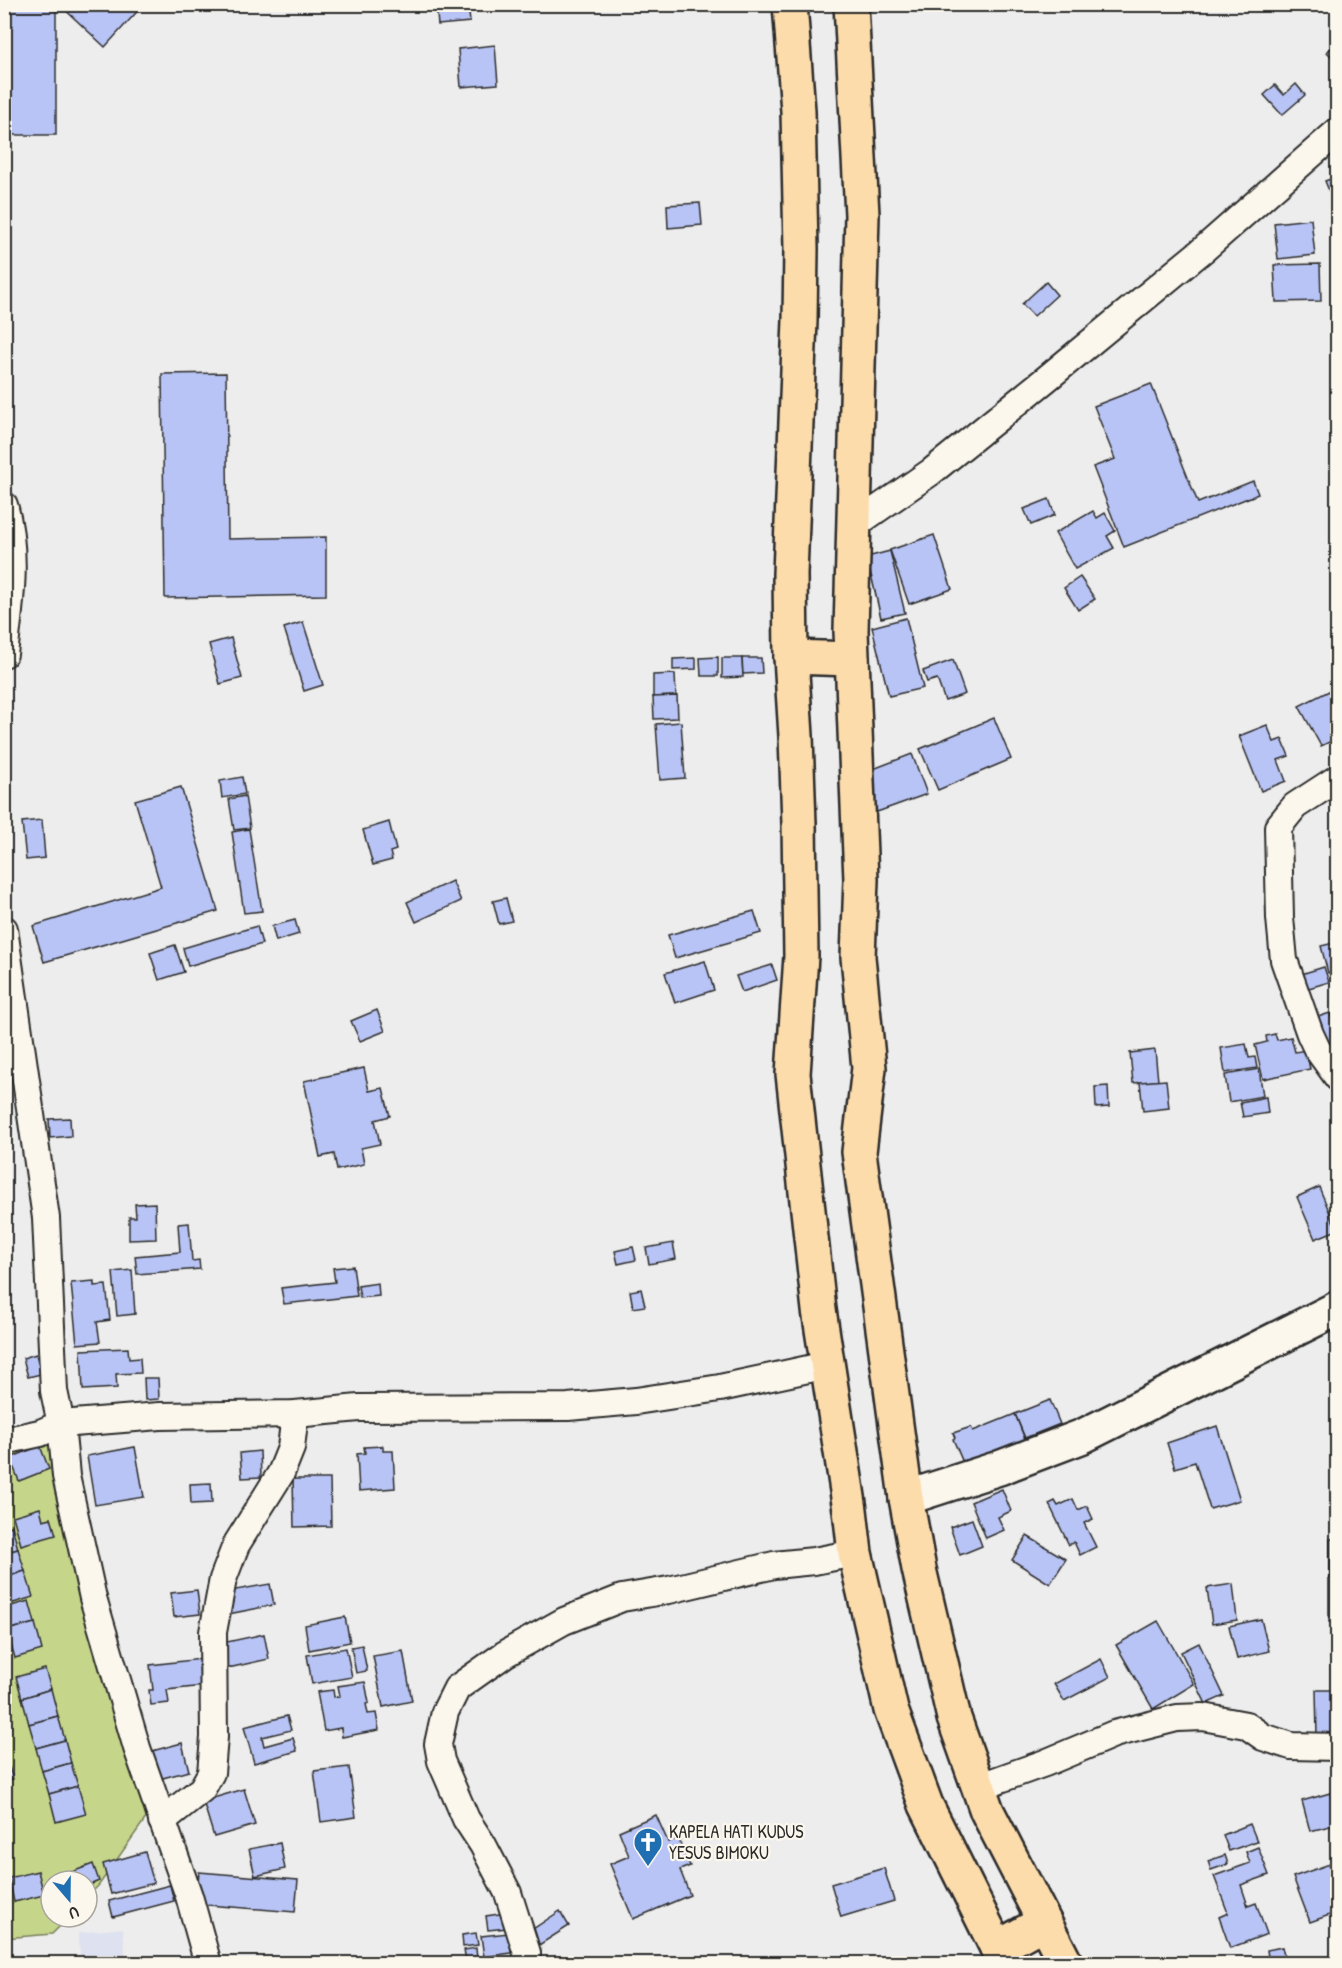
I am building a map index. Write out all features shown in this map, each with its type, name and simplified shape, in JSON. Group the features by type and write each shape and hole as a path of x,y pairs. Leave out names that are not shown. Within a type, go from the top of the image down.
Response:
{"highway":[{"path":"790,4 798,111 801,249 790,574 801,956 793,1074 819,1310 855,1553 891,1710 926,1805 1001,1956 1044,1922"},
{"path":"851,4 862,214 856,524 851,632 861,880 858,957 869,1068 859,1152 906,1498 919,1569 954,1718 987,1811 1066,1964"},
{"path":"791,657 852,659"}],"street":[{"path":"856,524 931,472 1045,380 1204,249 1338,131"},
{"path":"4,504 13,544 12,579 4,654"},
{"path":"1338,778 1295,806 1278,827 1280,918 1284,960 1310,1034 1317,1049 1338,1078"},
{"path":"4,929 46,1218 54,1391 61,1424 66,1476 93,1598 137,1748 189,1896 208,1964"},
{"path":"906,1498 999,1468 1083,1436 1338,1308"},
{"path":"4,1441 40,1433 61,1424 160,1416 295,1414 358,1408 579,1406 636,1401 720,1388 827,1365"},
{"path":"162,1821 202,1789 211,1773 214,1737 213,1632 223,1579 236,1545 281,1473 291,1448 295,1414"},
{"path":"527,1964 524,1944 508,1893 483,1845 466,1819 441,1761 438,1744 445,1712 457,1688 505,1653 564,1621 622,1598 669,1590 774,1565 814,1561 855,1553"},
{"path":"978,1787 1045,1763 1114,1734 1177,1718 1203,1717 1246,1725 1263,1737 1291,1746 1338,1747"}],"shaded area":[{"path":"123,1928 126,1963 81,1963 78,1933"}],"green space":[{"path":"57,1432 111,1687 146,1818 99,1885 99,1869 39,1869 39,1929 57,1929 52,1934 5,1938 5,1457 36,1436"}],"building":[{"path":"4,4 56,4 56,135 4,135"},
{"path":"59,4 144,4 105,47"},
{"path":"436,4 468,4 470,22 438,25"},
{"path":"1338,41 1338,63 1327,52"},
{"path":"495,45 498,84 461,87 458,49"},
{"path":"1296,84 1305,95 1282,115 1264,95 1275,85 1284,95"},
{"path":"1338,176 1338,213 1325,181"},
{"path":"700,203 702,225 668,228 667,205"},
{"path":"1311,219 1315,255 1278,259 1274,223"},
{"path":"1320,264 1321,301 1276,302 1274,265"},
{"path":"1046,282 1057,295 1034,316 1022,304"},
{"path":"226,373 228,539 326,537 326,595 165,598 162,374"},
{"path":"1151,384 1198,503 1253,481 1258,494 1124,547 1093,467 1115,459 1094,406"},
{"path":"1049,499 1055,515 1031,525 1024,509"},
{"path":"1093,511 1097,518 1105,513 1115,531 1107,536 1114,548 1075,569 1055,533"},
{"path":"934,535 952,589 909,604 890,550"},
{"path":"890,551 905,613 881,618 867,557"},
{"path":"1080,577 1095,599 1078,610 1064,588"},
{"path":"906,618 923,688 889,696 872,627"},
{"path":"303,622 323,685 304,691 284,628"},
{"path":"231,638 242,678 220,684 209,644"},
{"path":"718,657 718,676 701,676 700,658"},
{"path":"696,658 696,669 673,670 673,659"},
{"path":"722,658 742,658 743,677 722,678"},
{"path":"742,658 761,658 762,673 743,674"},
{"path":"953,660 965,694 945,701 937,679 927,682 923,671"},
{"path":"675,674 676,696 653,697 653,675"},
{"path":"1331,690 1338,701 1338,738 1321,746 1299,706"},
{"path":"677,696 678,718 654,719 653,697"},
{"path":"994,718 1011,759 938,790 920,749"},
{"path":"681,722 685,778 660,780 656,724"},
{"path":"1267,725 1274,742 1282,739 1289,756 1278,760 1286,781 1261,791 1239,736"},
{"path":"912,754 927,794 877,812 863,773"},
{"path":"242,777 245,794 222,798 220,781"},
{"path":"181,787 218,911 44,962 33,926 161,887 135,800"},
{"path":"245,796 250,828 234,830 229,799"},
{"path":"42,820 45,858 26,860 22,822"},
{"path":"389,822 396,850 390,852 392,860 373,865 363,830"},
{"path":"249,829 262,911 244,913 232,832"},
{"path":"452,881 461,901 416,922 407,902"},
{"path":"506,898 512,921 499,924 493,901"},
{"path":"754,911 761,933 675,958 668,935"},
{"path":"295,920 299,934 276,941 272,926"},
{"path":"257,926 262,944 188,966 183,948"},
{"path":"1338,942 1338,971 1328,973 1321,946"},
{"path":"175,945 184,972 159,980 150,953"},
{"path":"705,961 714,990 675,1003 665,973"},
{"path":"772,965 777,980 742,992 736,976"},
{"path":"1324,967 1329,982 1302,990 1298,975"},
{"path":"377,1010 385,1031 360,1041 351,1021"},
{"path":"1330,1013 1338,1041 1318,1047 1309,1020"},
{"path":"1275,1034 1277,1040 1291,1037 1295,1052 1306,1050 1310,1069 1263,1079 1255,1045 1267,1042 1266,1036"},
{"path":"1246,1044 1249,1058 1255,1057 1257,1068 1225,1073 1221,1048"},
{"path":"1155,1050 1158,1081 1133,1083 1130,1053"},
{"path":"364,1068 369,1091 383,1088 390,1116 375,1120 380,1144 361,1148 364,1164 337,1170 334,1154 320,1157 304,1081"},
{"path":"1259,1069 1263,1096 1229,1102 1225,1075"},
{"path":"1166,1080 1169,1108 1143,1111 1140,1082"},
{"path":"1108,1086 1109,1107 1096,1108 1095,1087"},
{"path":"1266,1097 1268,1113 1243,1117 1240,1102"},
{"path":"70,1118 71,1136 50,1138 49,1119"},
{"path":"1319,1187 1337,1230 1315,1239 1297,1197"},
{"path":"155,1203 156,1239 129,1240 129,1217 136,1217 135,1204"},
{"path":"189,1223 192,1261 199,1260 200,1269 137,1274 135,1256 180,1252 178,1224"},
{"path":"673,1243 676,1259 649,1264 646,1248"},
{"path":"633,1247 636,1260 618,1264 615,1251"},
{"path":"353,1266 357,1296 284,1304 281,1288 335,1282 333,1268"},
{"path":"132,1270 135,1314 117,1316 113,1272"},
{"path":"94,1281 94,1286 106,1285 110,1320 97,1322 100,1342 77,1344 71,1283"},
{"path":"378,1283 379,1296 360,1298 358,1286"},
{"path":"641,1289 645,1306 633,1308 630,1291"},
{"path":"128,1348 129,1359 140,1358 141,1373 116,1374 117,1388 83,1390 81,1350"},
{"path":"36,1354 41,1374 28,1377 23,1358"},
{"path":"144,1378 158,1378 159,1399 145,1400"},
{"path":"1050,1400 1060,1424 1025,1438 1015,1414"},
{"path":"1015,1414 1028,1447 967,1472 953,1439 955,1438 953,1433 971,1427 973,1431"},
{"path":"1217,1426 1240,1500 1210,1509 1195,1462 1175,1468 1167,1443"},
{"path":"40,1446 49,1469 19,1481 10,1458"},
{"path":"383,1446 383,1451 393,1451 395,1488 359,1491 357,1454 365,1453 364,1447"},
{"path":"135,1447 144,1497 95,1505 87,1456"},
{"path":"260,1451 261,1477 242,1478 240,1453"},
{"path":"293,1479 330,1479 331,1526 294,1527"},
{"path":"211,1483 212,1503 191,1504 190,1484"},
{"path":"1002,1489 1011,1511 998,1517 1004,1530 986,1538 971,1502"},
{"path":"1073,1499 1078,1510 1087,1506 1093,1519 1084,1523 1096,1547 1080,1555 1074,1542 1069,1545 1049,1504 1055,1501 1058,1506"},
{"path":"40,1508 43,1520 51,1518 56,1535 21,1545 13,1516"},
{"path":"972,1519 982,1546 960,1555 950,1527"},
{"path":"12,1526 18,1549 4,1553 4,1528"},
{"path":"1027,1536 1066,1559 1050,1584 1012,1560"},
{"path":"1330,1539 1338,1539 1338,1576 1330,1576"},
{"path":"18,1549 25,1571 4,1578 4,1553"},
{"path":"25,1571 33,1597 7,1605 4,1595 4,1578"},
{"path":"1329,1578 1338,1578 1338,1622 1329,1622"},
{"path":"270,1584 274,1605 228,1614 224,1592"},
{"path":"1233,1584 1237,1620 1212,1624 1207,1588"},
{"path":"197,1590 200,1614 174,1617 171,1593"},
{"path":"29,1601 35,1623 7,1630 4,1608"},
{"path":"345,1617 350,1642 309,1650 305,1625"},
{"path":"1261,1619 1269,1651 1237,1659 1229,1626"},
{"path":"1158,1621 1194,1684 1153,1709 1116,1645"},
{"path":"35,1623 42,1650 15,1658 7,1630"},
{"path":"264,1634 269,1659 219,1670 213,1645"},
{"path":"1330,1636 1338,1636 1338,1705 1332,1705"},
{"path":"1199,1643 1224,1696 1206,1704 1181,1652"},
{"path":"362,1645 367,1671 356,1673 351,1647"},
{"path":"346,1648 352,1677 312,1684 307,1655"},
{"path":"403,1651 412,1701 383,1707 373,1656"},
{"path":"201,1659 204,1686 167,1690 169,1703 151,1705 149,1690 153,1690 150,1665"},
{"path":"1101,1659 1110,1677 1064,1701 1054,1684"},
{"path":"45,1669 51,1689 22,1698 16,1677"},
{"path":"365,1682 369,1703 366,1704 368,1714 376,1713 379,1730 342,1737 341,1728 324,1731 317,1692 333,1690 334,1697 340,1696 338,1686"},
{"path":"51,1689 58,1716 29,1724 22,1698"},
{"path":"1316,1690 1332,1690 1333,1736 1317,1737"},
{"path":"58,1716 65,1740 36,1748 29,1724"},
{"path":"287,1716 291,1730 262,1737 264,1746 293,1738 297,1751 254,1763 244,1727"},
{"path":"65,1740 71,1763 42,1771 36,1748"},
{"path":"182,1743 189,1771 159,1779 152,1751"},
{"path":"4,1758 6,1758 13,1779 4,1782"},
{"path":"71,1763 78,1786 49,1794 42,1771"},
{"path":"349,1767 356,1817 321,1822 314,1771"},
{"path":"78,1786 86,1814 56,1822 49,1794"},
{"path":"244,1789 255,1825 214,1837 203,1801"},
{"path":"1330,1793 1338,1824 1310,1831 1302,1801"},
{"name":"KAPELA HATI KUDUS YESUS BIMOKU","path":"656,1815 668,1842 678,1838 690,1866 680,1870 690,1895 633,1919 610,1864 629,1856 619,1831"},
{"path":"1250,1824 1257,1841 1229,1851 1223,1835"},
{"path":"280,1843 285,1869 255,1876 249,1849"},
{"path":"1258,1847 1269,1875 1241,1885 1248,1906 1256,1903 1267,1934 1230,1948 1219,1917 1228,1913 1214,1876 1250,1863 1246,1852"},
{"path":"145,1852 154,1883 111,1894 103,1864"},
{"path":"1225,1855 1228,1864 1211,1870 1208,1861"},
{"path":"1338,1861 1338,1912 1310,1922 1293,1877"},
{"path":"93,1864 95,1869 80,1869"},
{"path":"884,1868 894,1901 841,1917 831,1884"},
{"path":"38,1871 39,1896 14,1902 9,1878"},
{"path":"199,1872 298,1880 295,1912 196,1904"},
{"path":"170,1885 174,1901 113,1917 109,1901"},
{"path":"560,1911 569,1926 539,1945 530,1931"},
{"path":"506,1913 507,1928 488,1930 486,1916"},
{"path":"476,1933 478,1945 463,1947 462,1935"},
{"path":"509,1933 511,1953 484,1957 481,1936"},
{"path":"1282,1947 1286,1964 1269,1964 1267,1950"},
{"path":"476,1948 477,1959 466,1960 464,1950"}],"place":[{"name":"KAPELA HATI KUDUS YESUS BIMOKU","path":"648,1868"}]}
